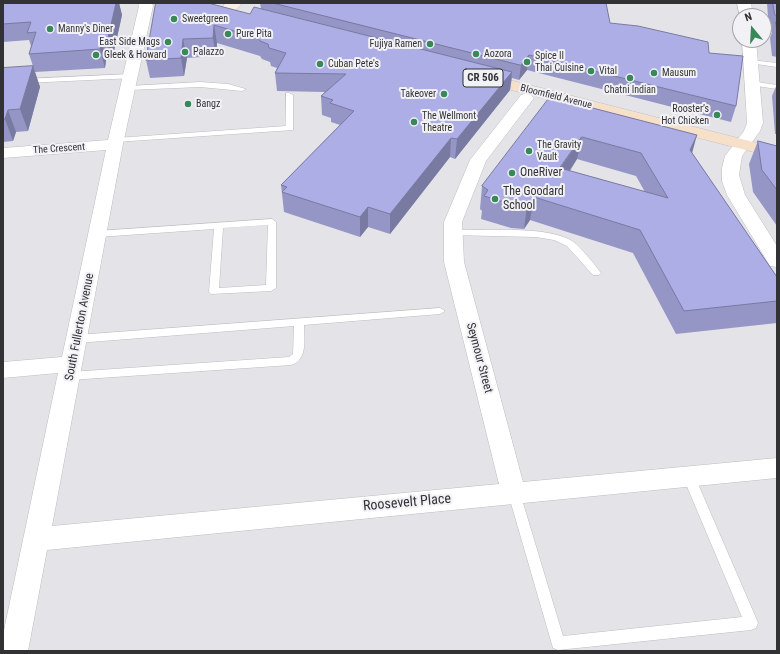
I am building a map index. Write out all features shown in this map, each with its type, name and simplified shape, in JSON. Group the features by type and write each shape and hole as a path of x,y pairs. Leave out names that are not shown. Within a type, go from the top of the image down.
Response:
{"main road":[{"path":"224,7 246,17"},
{"name":"Bloomfield Avenue","path":"471,75 777,153"}],"street":[{"name":"South Fullerton Avenue","path":"14,651 116,142 146,6 145,3"},
{"path":"750,48 753,83 754,129 742,144 730,165 729,171 731,185 740,203 777,261"},
{"path":"453,228 478,160 526,98"},
{"name":"The Crescent","path":"3,153 116,142"},
{"name":"Seymour Street","path":"453,228 454,262 514,493"},
{"path":"3,370 71,370"},
{"name":"Roosevelt Place","path":"37,538 777,468"}],"lane":[{"path":"751,62 777,65"},
{"path":"3,82 130,82 229,86 242,89"},
{"path":"753,83 777,87"},
{"path":"116,142 290,128 289,95"},
{"path":"98,234 219,225 272,222 271,288 214,292 219,225"},
{"path":"453,228 536,234 556,237 570,244 596,273"},
{"path":"77,339 440,311"},
{"path":"71,370 290,361 296,359 298,354 299,322"},
{"path":"514,493 558,643 750,623 688,477"}],"building":[{"path":"3,3 116,3 107,42 102,42 100,49 29,54 36,32 27,33 31,22 3,24"},
{"path":"156,3 208,3 250,14 254,7 512,72 457,139 451,138 390,214 368,207 360,217 282,192 287,187 281,185 354,111 330,103 333,100 321,96 346,74 275,73 286,53 269,48 268,44 260,41 258,38 214,25 213,38 183,39 181,58 146,60"},
{"path":"273,3 606,3 610,23 638,26 708,42 709,53 743,56 736,106 529,55 521,65"},
{"path":"773,3 777,3 777,16 775,15"},
{"path":"33,66 20,109 8,110 5,119 3,119 3,68"},
{"path":"550,97 697,135 690,150 777,277 777,301 684,311 640,230 534,197 527,206 514,205 484,196 488,190 482,186","holes":["582,137 641,153 668,198 560,168"]},
{"path":"758,141 777,146 777,190 762,170"}],"place":[{"name":"Sweetgreen","path":"174,19"},
{"name":"Manny's Diner","path":"50,29"},
{"name":"Pure Pita","path":"228,34"},
{"name":"East Side Mags","path":"168,42"},
{"name":"Fujiya Ramen","path":"430,44"},
{"name":"Palazzo","path":"185,52"},
{"name":"Aozora","path":"476,54"},
{"name":"Gleek & Howard","path":"96,55"},
{"name":"Spice II Thai Cuisine","path":"527,62"},
{"name":"Cuban Pete's","path":"320,64"},
{"name":"Vital","path":"591,71"},
{"name":"Mausum","path":"654,73"},
{"name":"Chatni Indian","path":"630,78"},
{"name":"Takeover","path":"444,94"},
{"name":"Bangz","path":"188,104"},
{"name":"Rooster’s Hot Chicken","path":"717,115"},
{"name":"The Wellmont Theatre","path":"414,122"},
{"name":"The Gravity Vault","path":"529,151"},
{"name":"OneRiver","path":"512,173"},
{"name":"The Goodard School","path":"495,199"}]}
